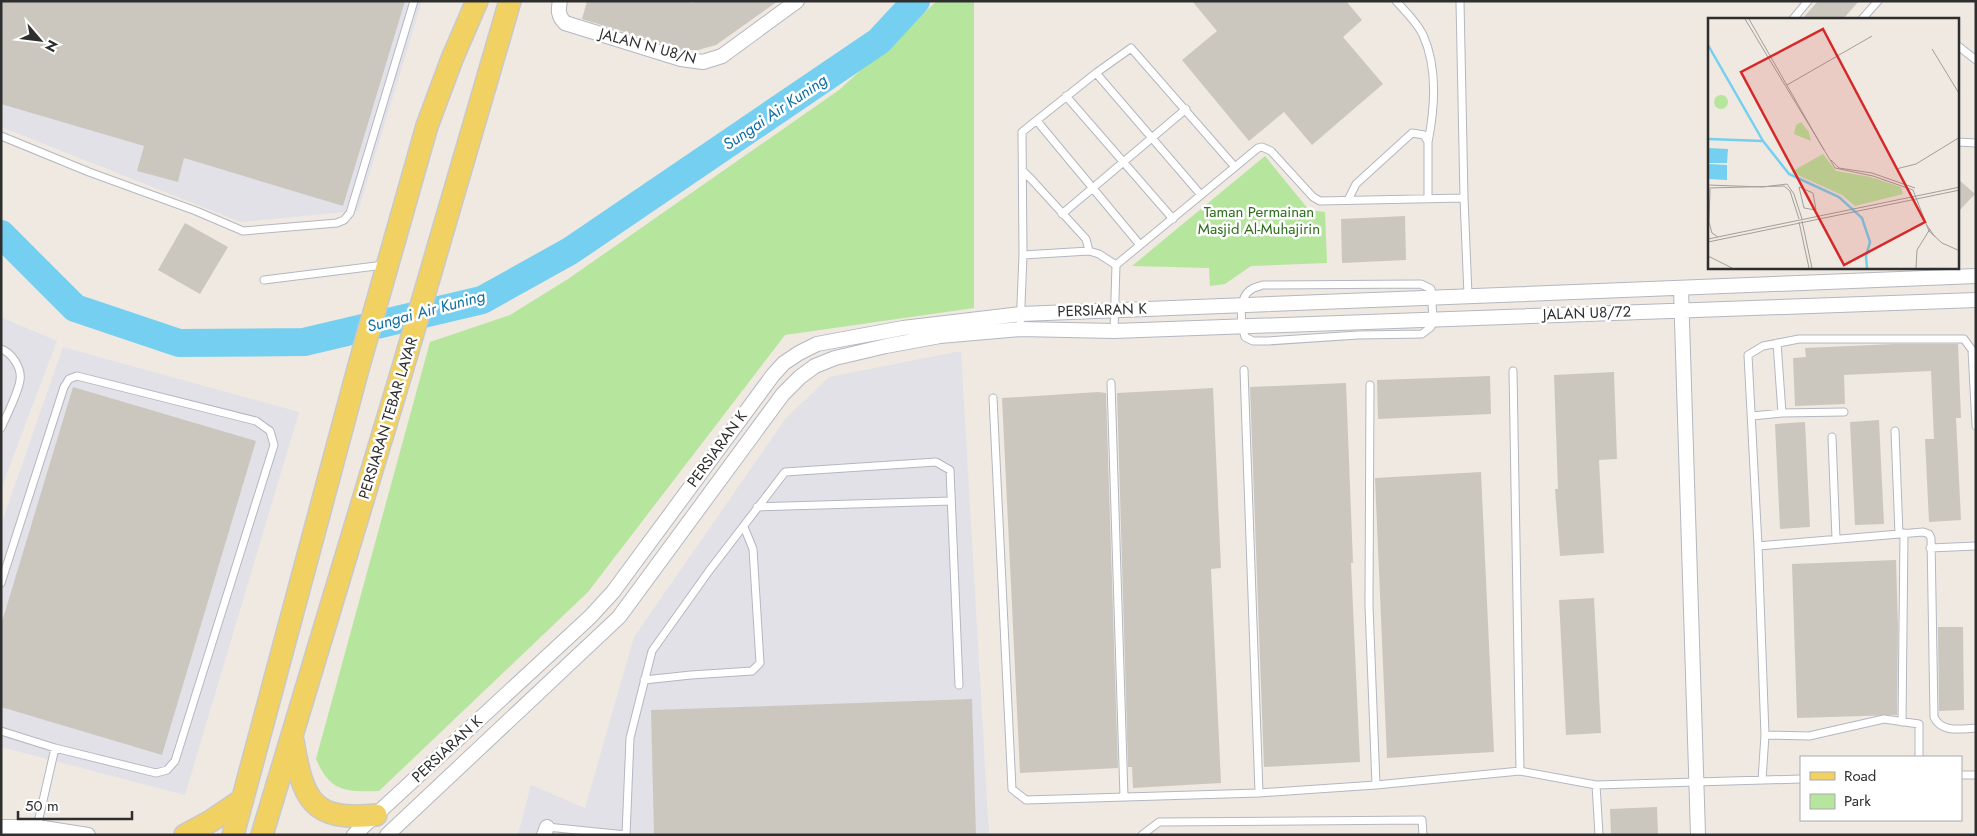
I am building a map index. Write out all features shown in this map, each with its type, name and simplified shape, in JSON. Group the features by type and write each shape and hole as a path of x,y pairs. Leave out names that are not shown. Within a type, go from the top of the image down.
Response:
{"main road":[{"path":"233,835 358,369 435,102 477,1"},
{"name":"PERSIARAN TEBAR LAYAR","path":"262,835 404,364 510,1"},
{"path":"292,736 299,773 307,794 316,805 333,814 352,817 376,815"},
{"path":"185,835 211,821 242,800"}],"street":[{"name":"JALAN N U8/N","path":"560,1 558,10 560,18 565,23 681,59 703,62 722,56 797,1"},
{"name":"JALAN U8/72","path":"1242,304 1976,276"},
{"path":"1682,288 1698,835"},
{"name":"JALAN U8/72","path":"1198,328 1976,300"},
{"name":"PERSIARAN K","path":"354,835 590,617 608,598 758,394 784,364 799,353 818,344 830,341 903,328 1021,314 1242,304"},
{"name":"PERSIARAN K","path":"387,835 619,617 783,394 800,377 815,366 835,358 940,336 1020,329 1114,331 1198,328"},
{"path":"1,827 37,828 88,835"}],"lane":[{"path":"1,136 243,231 337,223 344,220 350,213 414,1"},
{"path":"1396,1 1422,33 1434,90 1434,113 1428,142 1428,198"},
{"path":"1460,1 1468,295"},
{"path":"1793,18 1808,1"},
{"path":"1863,18 1878,1"},
{"path":"1020,329 1023,256 1022,132 1096,73 1131,48 1236,167"},
{"path":"1960,48 1976,60"},
{"path":"1096,73 1201,195"},
{"path":"1066,96 1173,218"},
{"path":"1062,214 1186,109"},
{"path":"1037,121 1140,245"},
{"path":"1348,200 1356,184 1412,133 1424,135 1428,142"},
{"path":"1960,142 1976,143"},
{"path":"1114,331 1116,265 1258,148 1262,147 1271,152 1312,197 1320,201 1464,198"},
{"path":"1022,172 1032,180 1086,240 1089,251"},
{"path":"1023,256 1089,251 1099,254 1116,265"},
{"path":"264,280 387,270"},
{"path":"1433,297 1433,319"},
{"path":"1242,304 1242,326"},
{"path":"1762,780 1765,734 1748,355 1763,346 1798,339 1964,339 1972,350 1976,426"},
{"path":"1777,343 1782,413"},
{"path":"1,349 7,351 16,362 20,380 1,428"},
{"path":"1244,370 1258,793"},
{"path":"1513,371 1520,771"},
{"path":"1,583 64,387 69,379 78,376 256,421 270,431 274,445 175,761 167,770 156,773 56,748 1,731"},
{"path":"1111,383 1124,797"},
{"path":"1370,385 1369,606 1376,786"},
{"path":"993,398 1012,789 1026,800 1258,793 1376,786 1520,771 1596,785 1800,779"},
{"path":"1752,416 1782,413 1844,412"},
{"path":"1895,431 1901,533 1902,722"},
{"path":"1832,437 1836,539"},
{"path":"546,831 626,835 630,738 652,651 709,571 744,528 757,507 785,472 936,462 950,470 959,685"},
{"path":"757,507 951,501"},
{"path":"644,680 752,671 760,663 753,549 744,528"},
{"path":"1758,546 1901,533 1922,532 1929,534 1931,538 1934,717 1937,723 1947,729 1976,728"},
{"path":"1930,548 1976,546"},
{"path":"1765,734 1809,736 1884,719 1919,724 1919,756"},
{"path":"37,828 56,748"},
{"path":"1962,775 1976,775"},
{"path":"1596,785 1599,835"},
{"path":"1142,835 1159,822 1422,820 1423,835"}],"shaded area":[{"path":"1,1 422,1 358,211 241,222 1,127"},
{"path":"1,317 57,341 1,489"},
{"path":"63,347 299,412 185,795 1,747 1,525"},
{"path":"961,351 989,835 518,835 531,785 585,808 634,637 786,418 829,377"}],"green space":[{"path":"937,1 974,1 974,308 785,335 588,592 379,791 348,790 333,784 321,770 316,759 430,342 510,315 568,279 839,90"},
{"name":"Taman Permainan Masjid Al-Muhajirin","path":"1265,156 1309,210 1325,212 1327,263 1251,266 1225,284 1210,286 1209,268 1132,266"}],"building":[{"path":"1,1 405,1 343,206 184,158 178,182 137,171 144,146 1,104"},
{"path":"587,1 686,1 692,3 694,1 778,1 716,45 698,50 683,50 582,19"},
{"path":"1192,1 1346,1 1362,20 1343,37 1383,84 1312,145 1284,112 1249,141 1182,60 1217,31"},
{"path":"1818,1 1859,1 1844,18 1803,18"},
{"path":"1960,181 1975,194 1960,210"},
{"path":"1405,216 1406,260 1342,263 1341,219"},
{"path":"185,223 228,247 200,294 158,270"},
{"path":"1894,344 1958,344 1961,418 1956,418 1961,520 1929,522 1925,439 1934,439 1931,371 1844,375 1845,404 1795,406 1793,358 1806,357 1805,348"},
{"path":"1614,372 1617,459 1599,460 1604,553 1560,556 1555,489 1558,489 1554,375"},
{"path":"1490,376 1491,414 1378,419 1377,380"},
{"path":"1346,383 1353,563 1351,563 1360,762 1264,767 1250,387"},
{"path":"73,387 256,441 162,755 1,707 1,625"},
{"path":"1213,388 1221,568 1211,569 1221,783 1133,788 1132,767 1128,767 1117,393"},
{"path":"1106,393 1118,768 1020,773 1002,398"},
{"path":"1879,420 1884,524 1855,525 1850,422"},
{"path":"1805,422 1810,527 1780,529 1775,424"},
{"path":"1481,472 1494,752 1387,758 1375,478"},
{"path":"1896,560 1898,626 1897,715 1797,718 1792,564"},
{"path":"1594,598 1601,733 1566,735 1559,600"},
{"path":"1938,627 1963,627 1964,710 1939,711"},
{"path":"972,699 976,835 654,835 651,710"},
{"path":"1657,807 1658,835 1611,835 1610,809"}],"waterway":[{"name":"Sungai Air Kuning","path":"1,234 75,308 179,343 304,342 482,300 570,251 879,41 916,1"}]}
